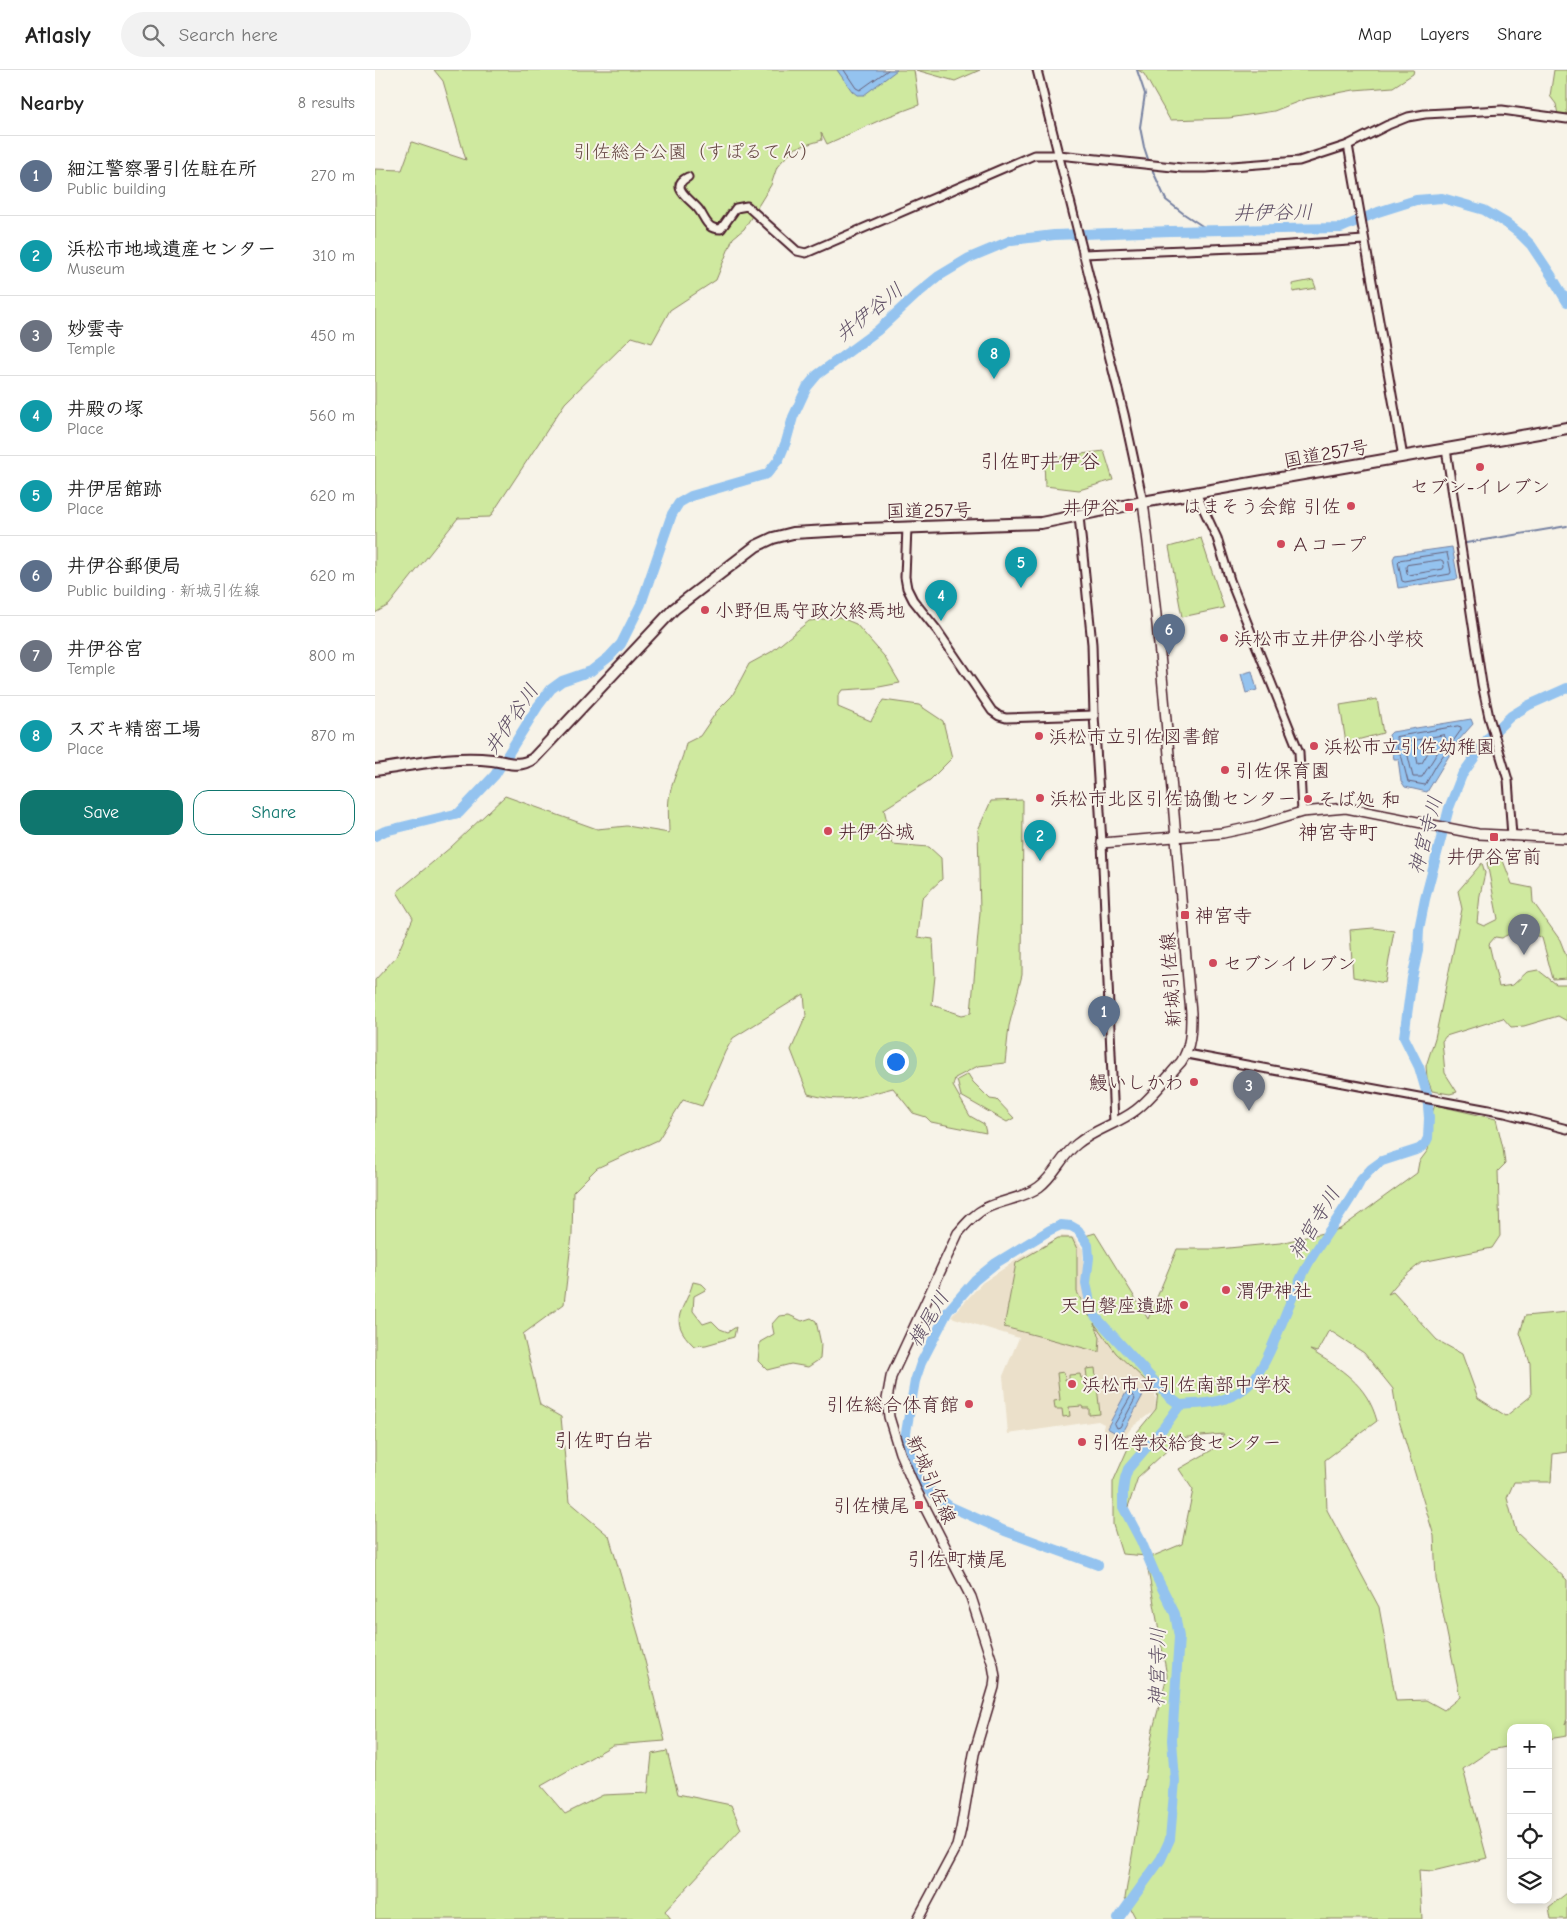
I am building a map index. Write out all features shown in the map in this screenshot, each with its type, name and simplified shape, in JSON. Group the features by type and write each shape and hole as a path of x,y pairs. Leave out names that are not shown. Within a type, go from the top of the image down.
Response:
{"highway":[{"name":"国道257号","path":"375,770 466,758 492,760 516,765 533,760 674,609 756,546 773,538 793,533 1041,523 1143,502 1567,428"}],"main road":[{"name":"新城引佐線","path":"917,1919 957,1846 974,1754 995,1676 971,1597 915,1488 900,1453 889,1417 887,1399 891,1377 957,1233 971,1218 985,1208 1039,1187 1049,1178 1074,1145 1091,1133 1137,1109 1187,1054 1191,1035 1191,1013 1153,576 1143,502"},
{"path":"1102,843 1223,833 1256,826 1302,812 1346,808 1492,835 1567,838"}],"street":[{"path":"1037,70 1124,414 1143,502"},
{"path":"689,177 683,180 680,187 681,191 699,210 712,228 721,229 736,208 747,206 797,251 806,253 924,203 1025,157 1045,154 1155,166 1207,168 1299,161 1348,145 1408,117 1425,114 1502,110 1567,119"},
{"path":"1348,145 1403,457"},
{"path":"1083,250 1251,247 1364,237"},
{"path":"1446,449 1473,629 1489,717 1508,780 1512,836"},
{"path":"1196,493 1217,538 1236,596 1295,739 1300,761 1302,812"},
{"path":"1079,516 1092,644 1114,1122"},
{"path":"907,527 905,578 907,588 913,600 937,630 992,711 1006,718 1094,715"},
{"path":"1187,1054 1505,1113 1567,1129"}],"shaded area":[{"path":"1061,1236 1073,1237 1083,1249 1084,1293 1090,1318 1155,1391 1156,1409 1132,1427 1120,1443 1102,1433 1104,1424 1098,1421 1008,1434 1003,1376 1019,1338 951,1317 982,1283 1021,1257"}],"green space":[{"name":"引佐総合公園（すぽるてん）","path":"434,70 914,70 919,105 827,144 821,132 822,140 796,148 783,160 777,167 771,185 744,229 733,238 716,280 670,310 652,343 632,337 565,403 490,517 458,518 389,605 375,613 375,169 402,170 412,142 466,160 443,81"},
{"path":"916,70 980,70 955,81"},
{"path":"1138,70 1414,70 1413,74 1393,87 1354,90 1305,99 1274,111 1229,118 1170,120 1144,74"},
{"path":"1554,70 1567,70 1567,116 1558,115 1556,104 1550,96"},
{"path":"1313,280 1316,288 1293,292 1292,284"},
{"path":"1104,451 1113,480 1079,490 1045,486 1044,459"},
{"path":"1201,538 1224,608 1182,617 1169,547"},
{"path":"839,617 856,624 884,656 900,683 874,688 842,690 838,696 838,707 871,721 883,700 919,705 943,721 952,758 930,780 884,809 892,844 929,847 941,858 942,879 922,898 918,937 933,939 935,976 932,1005 962,1015 971,1013 980,912 978,830 991,801 1023,800 1022,975 1009,1026 1005,1063 978,1066 955,1078 953,1086 970,1116 984,1124 986,1133 931,1122 926,1117 913,1113 893,1088 842,1099 808,1094 791,1050 806,1016 804,994 733,1038 702,1106 683,1100 658,1140 597,1168 573,1192 572,1235 564,1304 523,1334 540,1405 561,1417 569,1502 609,1536 639,1637 665,1741 613,1745 541,1786 565,1814 603,1795 648,1793 652,1754 667,1751 678,1794 731,1805 741,1829 665,1911 671,1919 375,1919 375,980 396,957 413,918 397,892 451,847 505,796 597,829 627,826 669,833 668,808 670,793 686,743 700,736 717,711 732,696 749,664 771,652 809,621"},
{"path":"1377,699 1383,733 1346,743 1340,705"},
{"path":"1494,855 1502,858 1512,884 1532,888 1533,902 1560,940 1567,958 1567,978 1553,979 1542,938 1522,932 1512,933 1502,938 1495,937 1489,944 1499,987 1513,985 1527,972 1538,970 1556,984 1567,984 1567,1021 1558,1016 1524,1026 1511,1027 1503,1018 1446,1036 1442,1041 1445,1073 1457,1092 1450,1094 1432,1091 1427,1078 1426,1066 1435,1038 1462,909 1458,891 1482,863 1485,873 1477,923 1484,926 1498,919 1487,863"},
{"path":"1374,928 1394,931 1385,983 1353,977 1350,930"},
{"path":"968,1074 973,1082 990,1099 997,1100 1014,1118 1007,1122 961,1096 957,1080"},
{"path":"1435,1105 1496,1119 1505,1164 1498,1171 1500,1236 1492,1248 1422,1262 1400,1280 1388,1294 1393,1292 1437,1340 1462,1354 1478,1398 1506,1416 1531,1396 1530,1363 1520,1333 1525,1316 1567,1312 1567,1452 1553,1454 1551,1482 1514,1482 1507,1498 1516,1532 1567,1580 1567,1719 1565,1724 1567,1721 1567,1736 1552,1738 1552,1724 1507,1724 1507,1747 1491,1750 1463,1769 1487,1858 1433,1871 1419,1870 1422,1919 1136,1919 1125,1898 1153,1729 1167,1676 1146,1559 1182,1544 1193,1490 1179,1469 1212,1450 1224,1434 1178,1438 1173,1445 1138,1477 1125,1516 1147,1556 1122,1554 1113,1525 1113,1482 1133,1437 1156,1409 1158,1392 1116,1353 1094,1323 1100,1337 1099,1352 1004,1327 1016,1263 1058,1238 1072,1238 1077,1249 1077,1292 1090,1317 1084,1293 1085,1236 1095,1233 1148,1319 1177,1249 1218,1249 1280,1243 1340,1229 1417,1173 1419,1162 1428,1150 1431,1133 1429,1121","holes":["1329,1330 1364,1353 1393,1389 1397,1414 1434,1536 1436,1579 1460,1697 1444,1710 1426,1700 1396,1701 1379,1607 1327,1510 1325,1460 1377,1421 1373,1408 1360,1387 1342,1371 1310,1350 1317,1352"]},
{"path":"693,1282 702,1284 707,1289 694,1296 693,1311 703,1324 712,1321 720,1329 728,1332 736,1327 734,1337 706,1345 694,1346 685,1336 679,1321 680,1314"},
{"path":"789,1315 802,1321 811,1318 816,1321 821,1344 820,1359 808,1367 791,1364 767,1370 758,1361 760,1342 774,1334 772,1324 779,1316"},
{"path":"1095,1368 1100,1414 1089,1415 1089,1408 1083,1408 1082,1406 1069,1407 1070,1416 1063,1417 1062,1409 1055,1409 1054,1401 1060,1400 1057,1373 1064,1372 1065,1380 1069,1380 1069,1375 1080,1374 1081,1378 1087,1377 1086,1369"},
{"path":"1567,1893 1567,1919 1551,1919 1549,1907"}],"water":[{"path":"837,70 897,70 864,95 857,95"},
{"path":"1452,547 1458,579 1398,588 1393,559 1395,555"},
{"path":"1252,671 1257,690 1246,693 1241,674"},
{"path":"1471,719 1473,724 1458,741 1427,792 1405,787 1401,781 1398,759 1394,759 1389,735 1392,732"},
{"path":"1129,1387 1143,1395 1121,1436 1107,1428"}],"waterway":[{"path":"1137,70 1145,94 1140,127 1149,162"},
{"path":"1151,167 1166,200 1210,231"},
{"name":"井伊谷川","path":"375,836 385,831 459,813 495,775 538,706 551,689 562,681 591,671 609,657 621,644 641,604 672,514 679,503 691,496 767,474 779,459 793,417 807,387 817,375 877,331 939,276 969,258 1012,240 1054,235 1341,228 1378,212 1416,200 1442,198 1484,210 1519,233 1531,245 1567,302"},
{"path":"1466,543 1567,526"},
{"name":"神宮寺川","path":"1118,1919 1161,1859 1170,1839 1175,1781 1172,1740 1179,1637 1175,1614 1123,1507 1123,1491 1128,1469 1180,1405 1222,1400 1237,1393 1253,1381 1268,1356 1308,1264 1349,1202 1361,1180 1382,1161 1419,1149 1425,1144 1428,1138 1429,1118 1427,1094 1419,1067 1404,1037 1412,978 1418,951 1419,929 1449,808 1462,775 1489,737 1511,716 1529,705 1567,688"},
{"name":"横尾川","path":"1098,1565 1005,1531 949,1506 925,1487 919,1477 905,1438 915,1381 921,1363 948,1311 975,1280 996,1263 1050,1230 1061,1225 1071,1226 1078,1230 1088,1245 1089,1258 1086,1283 1095,1316 1168,1396 1180,1405"}],"place":[{"name":"スズキ精密工場","path":"994,379"},
{"name":"セブン-イレブン","path":"1480,467"},
{"name":"はまそう会館 引佐","path":"1351,506"},
{"name":"井伊谷","path":"1129,507"},
{"name":"Ａコープ","path":"1281,544"},
{"name":"井伊居館跡","path":"1021,588"},
{"name":"小野但馬守政次終焉地","path":"705,610"},
{"name":"井殿の塚","path":"941,621"},
{"name":"浜松市立井伊谷小学校","path":"1224,638"},
{"name":"井伊谷郵便局","path":"1169,655"},
{"name":"浜松市立引佐図書館","path":"1039,736"},
{"name":"浜松市立引佐幼稚園","path":"1314,746"},
{"name":"引佐保育園","path":"1225,770"},
{"name":"浜松市北区引佐協働センター","path":"1040,798"},
{"name":"そば処 和","path":"1308,799"},
{"name":"井伊谷城","path":"828,831"},
{"name":"井伊谷宮前","path":"1494,837"},
{"name":"浜松市地域遺産センター","path":"1040,861"},
{"name":"神宮寺","path":"1185,915"},
{"name":"井伊谷宮","path":"1524,955"},
{"name":"セブンイレブン","path":"1213,963"},
{"name":"細江警察署引佐駐在所","path":"1104,1037"},
{"name":"鰻いしかわ","path":"1194,1082"},
{"name":"妙雲寺","path":"1249,1111"},
{"name":"渭伊神社","path":"1226,1290"},
{"name":"天白磐座遺跡","path":"1184,1305"},
{"name":"浜松市立引佐南部中学校","path":"1072,1384"},
{"name":"引佐総合体育館","path":"969,1404"},
{"name":"引佐学校給食センター","path":"1082,1442"},
{"name":"引佐横尾","path":"919,1505"}],"district":[{"name":"引佐町井伊谷","path":"1040,461"},
{"name":"神宮寺町","path":"1338,832"},
{"name":"引佐町白岩","path":"604,1440"},
{"name":"引佐町横尾","path":"957,1559"}]}
